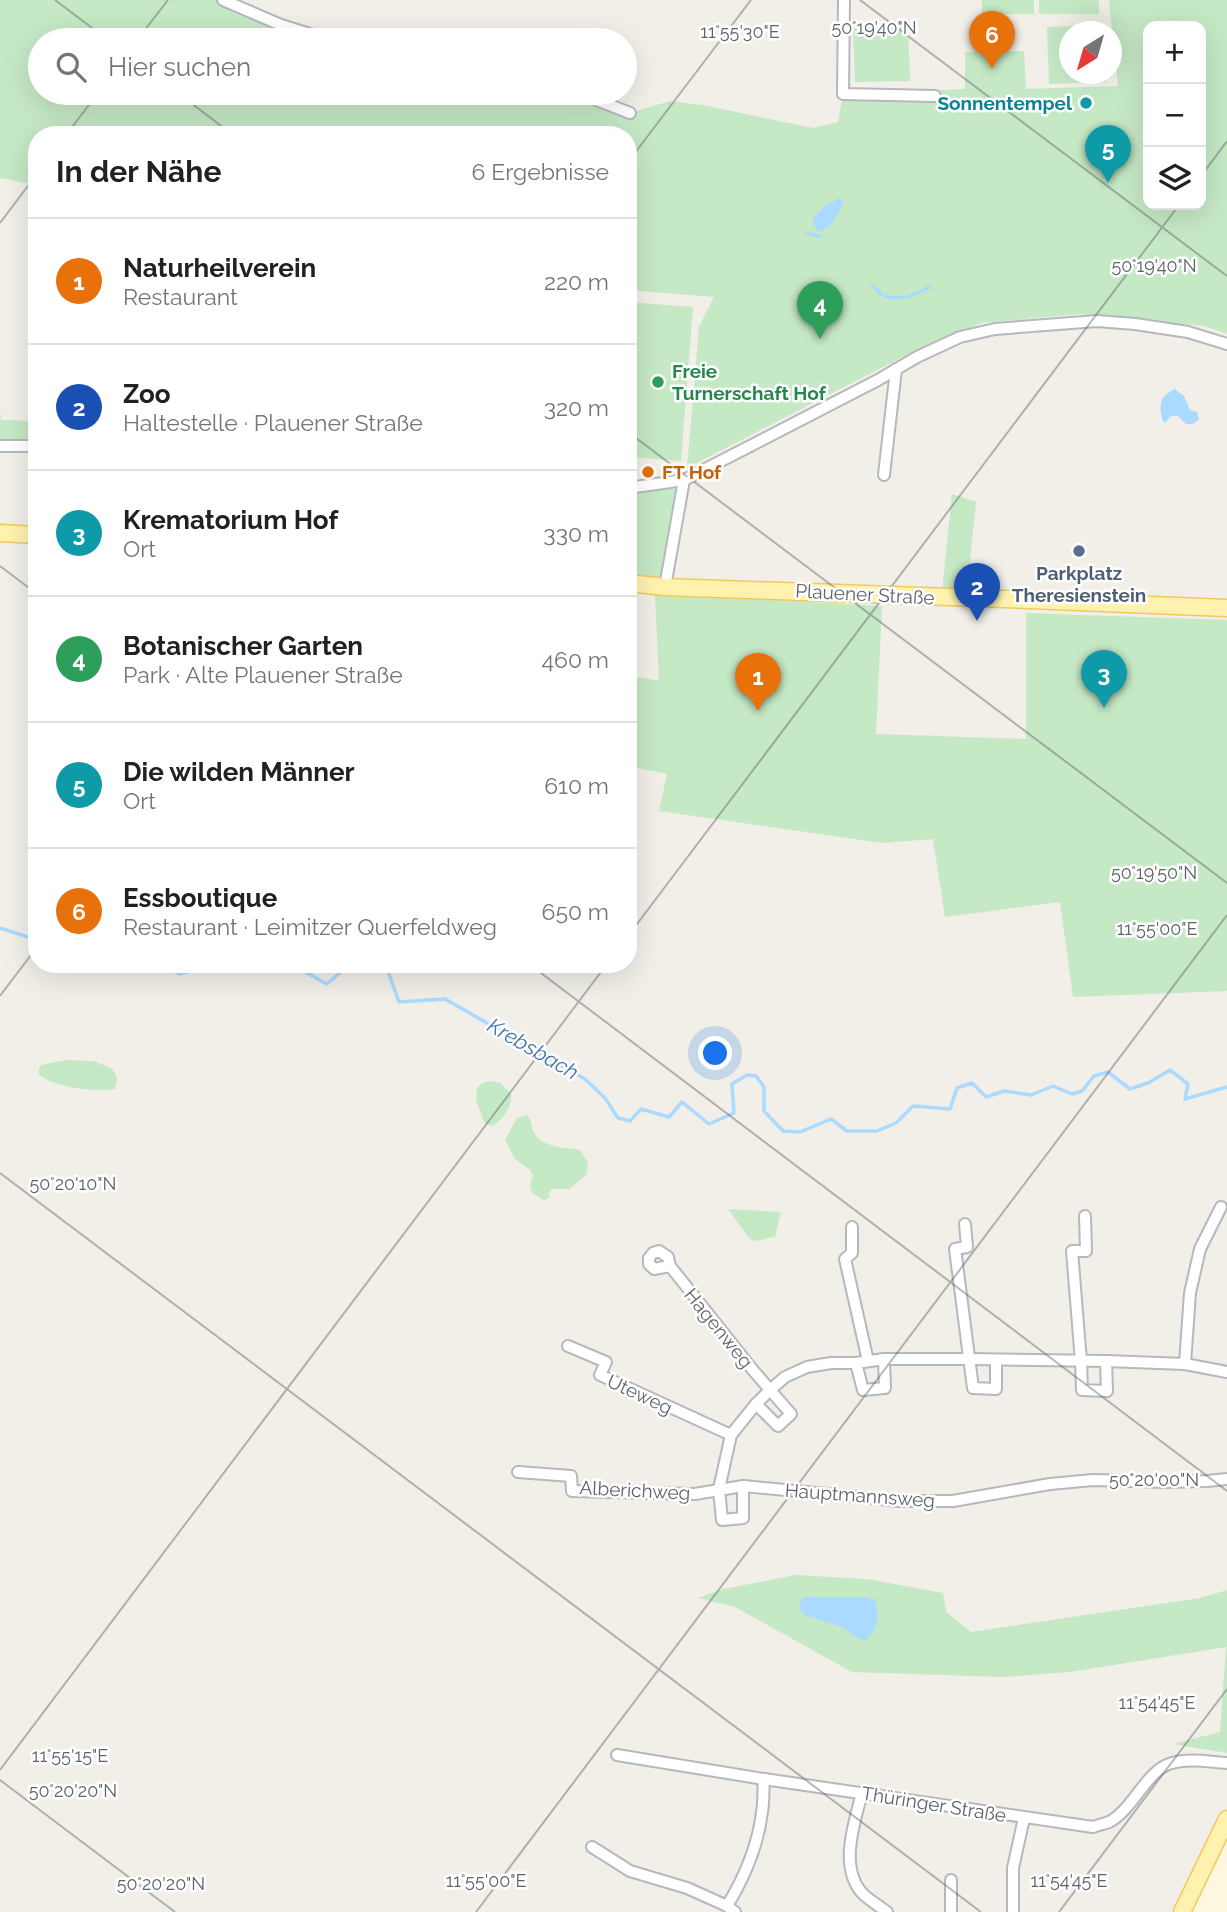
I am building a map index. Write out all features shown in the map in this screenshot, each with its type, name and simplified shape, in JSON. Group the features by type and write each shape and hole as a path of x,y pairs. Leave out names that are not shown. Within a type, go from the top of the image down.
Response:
{"main road":[{"path":"0,533 28,535"},
{"name":"Plauener Straße","path":"637,584 1227,608"},
{"path":"1182,1912 1227,1819"}],"street":[{"path":"223,0 291,28"},
{"path":"844,0 843,94 935,96"},
{"path":"610,105 630,113"},
{"path":"637,487 684,480 960,337 995,329 1097,321 1188,332 1227,344"},
{"path":"884,475 896,369"},
{"path":"0,446 28,446"},
{"path":"665,586 684,480"},
{"path":"1185,1364 1190,1293 1200,1249 1221,1208"},
{"path":"1085,1216 1086,1251 1072,1251 1082,1390 1107,1391 1107,1361"},
{"path":"965,1224 967,1247 955,1249 973,1388 996,1389 996,1360"},
{"path":"852,1227 852,1253 845,1259 868,1361"},
{"name":"Hagenweg","path":"670,1266 792,1414 778,1426 756,1404"},
{"name":"Uteweg","path":"568,1346 606,1362 600,1376 731,1435"},
{"path":"743,1486 743,1518 722,1520 719,1489 731,1435 770,1390 785,1377 807,1367 884,1359 970,1359 1185,1364 1227,1372"},
{"path":"856,1363 863,1390 885,1388 884,1359"},
{"name":"Alberichweg","path":"518,1472 571,1476 572,1490 695,1494 719,1489"},
{"name":"Hauptmannsweg","path":"719,1489 743,1486 900,1501 953,1501 1093,1479 1165,1482 1227,1479"},
{"name":"Thüringer Straße","path":"617,1755 1093,1827 1110,1822 1158,1771 1170,1763 1195,1760 1227,1763"},
{"path":"592,1847 630,1871 687,1888 731,1909 752,1856 762,1814 764,1779"},
{"path":"862,1793 852,1830 850,1854 853,1877 863,1894 887,1912"},
{"path":"1013,1912 1013,1868 1024,1818"},
{"path":"951,1880 951,1912"}],"shaded area":[{"path":"1227,1839 1227,1912 1192,1912"}],"green space":[{"path":"0,0 223,0 297,28 28,28 28,105 610,105 630,113 670,101 813,128 838,122 843,94 965,89 965,52 1024,51 1026,89 1118,86 1122,84 1122,21 1111,21 1109,0 1227,0 1227,334 1204,326 1080,314 981,323 914,351 687,468 699,327 714,297 637,291 637,126 28,126 28,183 0,178"},
{"path":"982,0 1034,0 1034,14 982,14"},
{"path":"1039,0 1099,0 1099,14 1039,14"},
{"path":"908,26 910,81 855,82 853,28"},
{"path":"1047,27 1059,27 1059,84 1049,84"},
{"name":"Freie Turnerschaft Hof","path":"637,303 693,307 681,461 637,458"},
{"path":"0,411 1,420 28,421 28,442 0,442"},
{"path":"637,489 677,489 662,581 637,579"},
{"path":"952,494 976,502 967,589 942,591"},
{"path":"655,593 882,606 876,734 1026,739 1026,613 1227,620 1227,991 1073,997 1060,902 945,917 933,839 882,843 659,811 667,774 637,768 637,677 659,681"},
{"path":"66,1060 94,1061 113,1069 117,1079 115,1089 76,1088 55,1083 39,1075 41,1065"},
{"path":"488,1081 501,1083 511,1094 506,1112 493,1126 485,1124 476,1101 477,1088"},
{"path":"526,1115 541,1141 580,1150 588,1163 587,1174 570,1189 552,1189 549,1198 544,1200 532,1193 530,1184 533,1176 530,1170 515,1159 505,1140 517,1118"},
{"path":"728,1209 781,1212 775,1237 755,1241 749,1238"},
{"path":"796,1575 867,1579 943,1593 946,1612 971,1632 1200,1598 1227,1590 1227,1753 1172,1744 1220,1732 1226,1647 1070,1672 1003,1677 852,1672 735,1607 698,1598 723,1589"}],"water":[{"path":"839,198 844,201 834,220 818,232 812,221 823,207"},
{"path":"1175,389 1184,396 1190,410 1197,412 1199,419 1193,424 1186,424 1178,416 1171,416 1165,423 1163,421 1163,398"},
{"path":"804,1597 867,1597 875,1600 878,1611 875,1628 864,1641 842,1627 804,1615 800,1601"}],"waterway":[{"path":"807,234 820,236"},
{"path":"873,286 881,294"},
{"path":"884,296 908,296 929,287"},
{"name":"Krebsbach","path":"0,928 28,937"},
{"name":"Krebsbach","path":"178,973 182,973"},
{"name":"Krebsbach","path":"307,973 327,984 340,973"},
{"name":"Krebsbach","path":"389,973 399,1002 445,999 585,1079 605,1098 618,1118 630,1121 641,1109 669,1117 682,1102 709,1124 734,1113 732,1084 747,1075 756,1076 764,1087 764,1111 783,1131 800,1132 831,1119 847,1131 877,1131 896,1123 913,1106 950,1109 957,1088 972,1083 986,1097 1004,1091 1031,1095 1053,1086 1072,1094 1082,1091 1094,1076 1108,1072 1130,1089 1148,1083 1170,1070 1188,1084 1185,1099 1227,1087"}],"place":[{"name":"Essboutique","path":"992,69"},
{"name":"Sonnentempel","path":"1086,103"},
{"name":"Die wilden Männer","path":"1108,183"},
{"name":"Botanischer Garten","path":"820,339"},
{"name":"Freie Turnerschaft Hof","path":"658,382"},
{"name":"FT Hof","path":"648,472"},
{"name":"Parkplatz Theresienstein","path":"1079,551"},
{"name":"Zoo","path":"977,621"},
{"name":"Krematorium Hof","path":"1104,708"},
{"name":"Naturheilverein","path":"758,711"}]}
